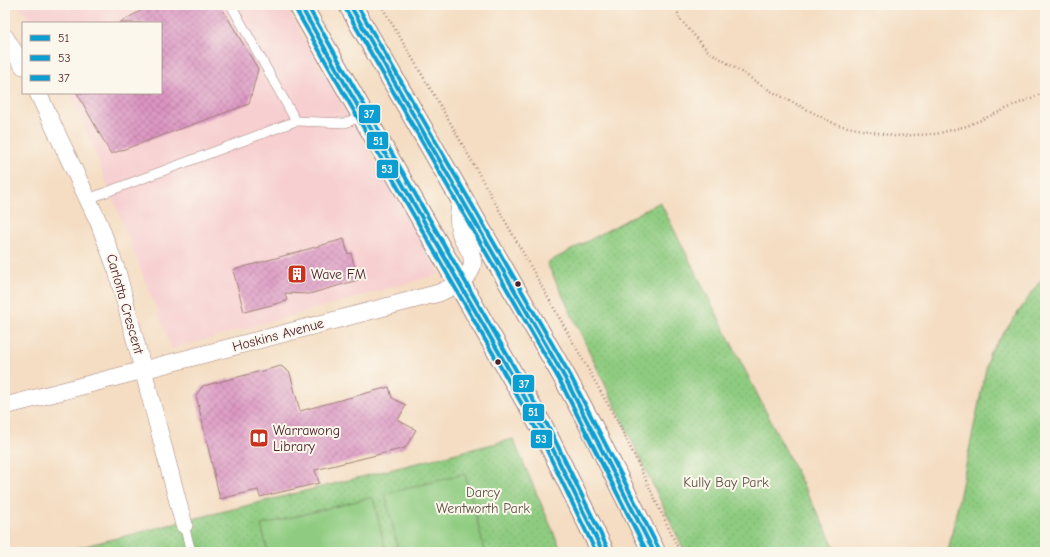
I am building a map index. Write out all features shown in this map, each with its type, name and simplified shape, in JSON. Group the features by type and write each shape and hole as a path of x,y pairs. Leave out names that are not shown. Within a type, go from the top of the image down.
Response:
{"main road":[{"path":"300,5 544,431 603,552"},
{"path":"350,5 576,398 654,552"}],"street":[{"path":"5,37 22,64"},
{"name":"Carlotta Crescent","path":"38,94 88,199 117,271 184,525"},
{"path":"459,284 464,281 471,268 471,256 460,233 458,220 461,198"},
{"name":"Hoskins Avenue","path":"5,406 439,292 459,284"}],"lane":[{"path":"231,5 296,121"},
{"path":"88,199 296,121 345,124 363,116"},
{"path":"184,525 191,552"}],"path":[{"path":"381,5 450,124 621,428 680,552"},
{"path":"676,5 679,18 707,50 769,90 837,125 894,136 936,134 967,126 1045,92"}],"shaded area":[{"path":"17,5 285,5 440,274 172,349 71,94 162,94 162,22 32,22"}],"green space":[{"name":"Kully Bay Park","path":"660,202 837,552 685,552 547,263"},
{"path":"1045,274 1045,552 948,552 989,354"},
{"name":"Darcy Wentworth Park","path":"513,439 562,552 61,552"},
{"path":"465,474 485,552 399,552 385,494"},
{"path":"373,497 386,552 268,552 261,525"}],"building":[{"path":"151,5 220,5 258,69 249,104 111,154 78,94 162,94 162,22 121,22"},
{"name":"Wave FM","path":"344,239 348,254 351,253 358,280 309,294 285,293 287,301 244,312 233,270"},
{"path":"281,366 290,373 300,411 389,387 392,398 406,405 398,420 416,430 405,448 315,470 319,483 260,497 258,490 220,499 196,395 203,386"}],"transit line":[{"name":"51","path":"300,5 544,431 603,552"},
{"name":"37","path":"307,5 549,428 608,549"},
{"name":"51","path":"350,5 565,378 654,552"},
{"name":"37","path":"357,5 570,375 659,549"},
{"name":"53","path":"295,8 539,434 596,552"},
{"name":"53","path":"345,8 560,381 647,552"}],"place":[{"name":"Wave FM","path":"297,274"},
{"name":"Warrawong Library","path":"259,438"}]}
